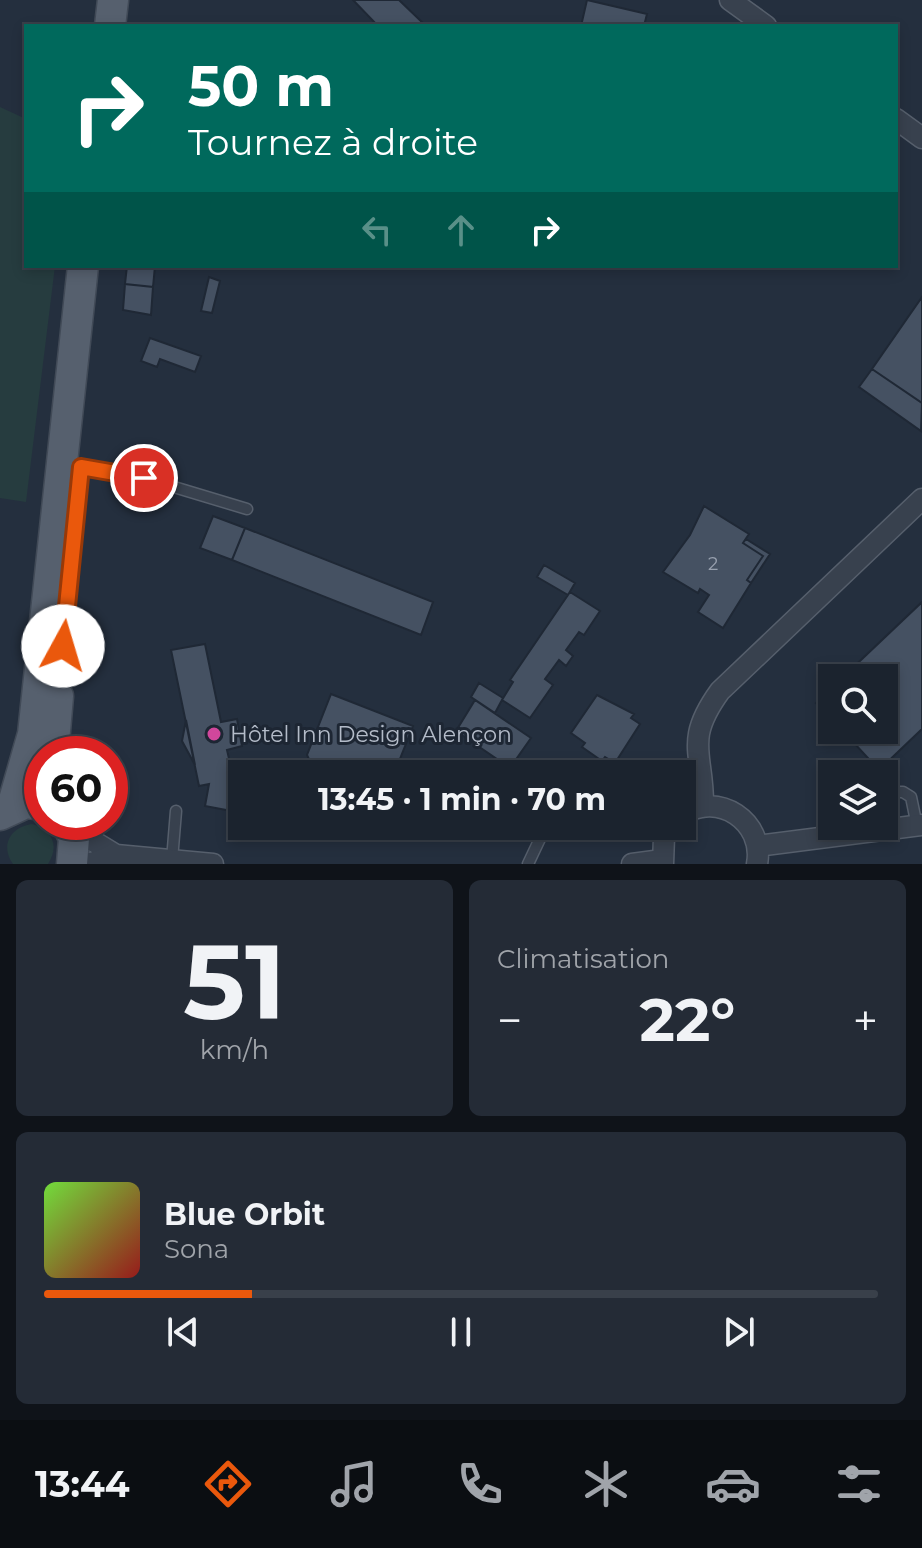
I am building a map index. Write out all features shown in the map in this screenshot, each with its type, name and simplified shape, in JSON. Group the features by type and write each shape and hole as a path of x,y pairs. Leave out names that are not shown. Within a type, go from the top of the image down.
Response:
{"main road":[{"path":"110,24 113,0"},
{"path":"128,24 131,0"},
{"path":"18,809 33,734 83,268"},
{"path":"55,736 101,268"},
{"path":"72,840 75,851 72,864"}],"street":[{"path":"730,0 763,24"},
{"path":"898,120 922,138"},
{"path":"703,807 703,788 696,757 703,715 720,691 922,499"},
{"path":"696,810 703,807 728,809 744,819 757,855 919,825"},
{"path":"93,840 116,855"},
{"path":"632,864 662,862 664,840"},
{"path":"88,864 116,855 213,864"}],"lane":[{"path":"81,467 144,478 247,509"},
{"path":"898,792 911,797 919,825"},
{"path":"172,860 176,811"},
{"path":"528,864 539,840"}],"green space":[{"path":"0,107 24,118 24,268 55,268 26,502 0,498"},
{"path":"24,826 24,840 52,840 52,857 48,864 13,864 7,844"}],"building":[{"path":"353,0 399,0 424,24 376,24"},
{"path":"587,0 647,14 644,24 581,24"},
{"path":"127,268 155,268 153,287 125,284"},
{"path":"209,277 220,281 212,313 201,311"},
{"path":"125,284 153,287 151,315 123,310"},
{"path":"922,297 922,403 872,369"},
{"path":"150,338 201,356 195,372 160,359 157,367 141,361"},
{"path":"872,369 922,403 921,431 859,387"},
{"path":"704,506 749,534 743,543 763,556 747,580 751,583 723,628 698,612 709,595 700,589 698,593 663,572 690,535"},
{"path":"213,516 245,528 232,560 200,548"},
{"path":"245,528 433,602 421,635 232,560"},
{"path":"746,539 770,554 751,583 747,580 763,556 743,543"},
{"path":"544,565 575,583 568,595 537,577"},
{"path":"570,592 600,611 584,635 579,632 566,650 573,656 566,666 559,660 545,679 553,685 530,718 502,700 513,682 510,680"},
{"path":"922,602 922,729 889,760 870,760 855,744 898,744 898,664 857,664"},
{"name":"Hôtel Inn Design Alençon","path":"205,644 221,722 237,719 242,746 227,750 228,810 205,806 209,784 199,786 171,650"},
{"path":"479,683 503,698 495,713 471,697"},
{"path":"331,694 413,726 400,760 309,760 307,755"},
{"path":"597,695 634,714 631,718 640,724 617,760 605,757 601,760 582,747 585,743 571,733"},
{"path":"475,700 531,738 516,760 498,760 456,731"},
{"path":"186,720 195,765 182,741"}],"place":[{"name":"Hôtel Inn Design Alençon","path":"214,734"}],"route":[{"path":"63,646 81,467 144,478"}]}
